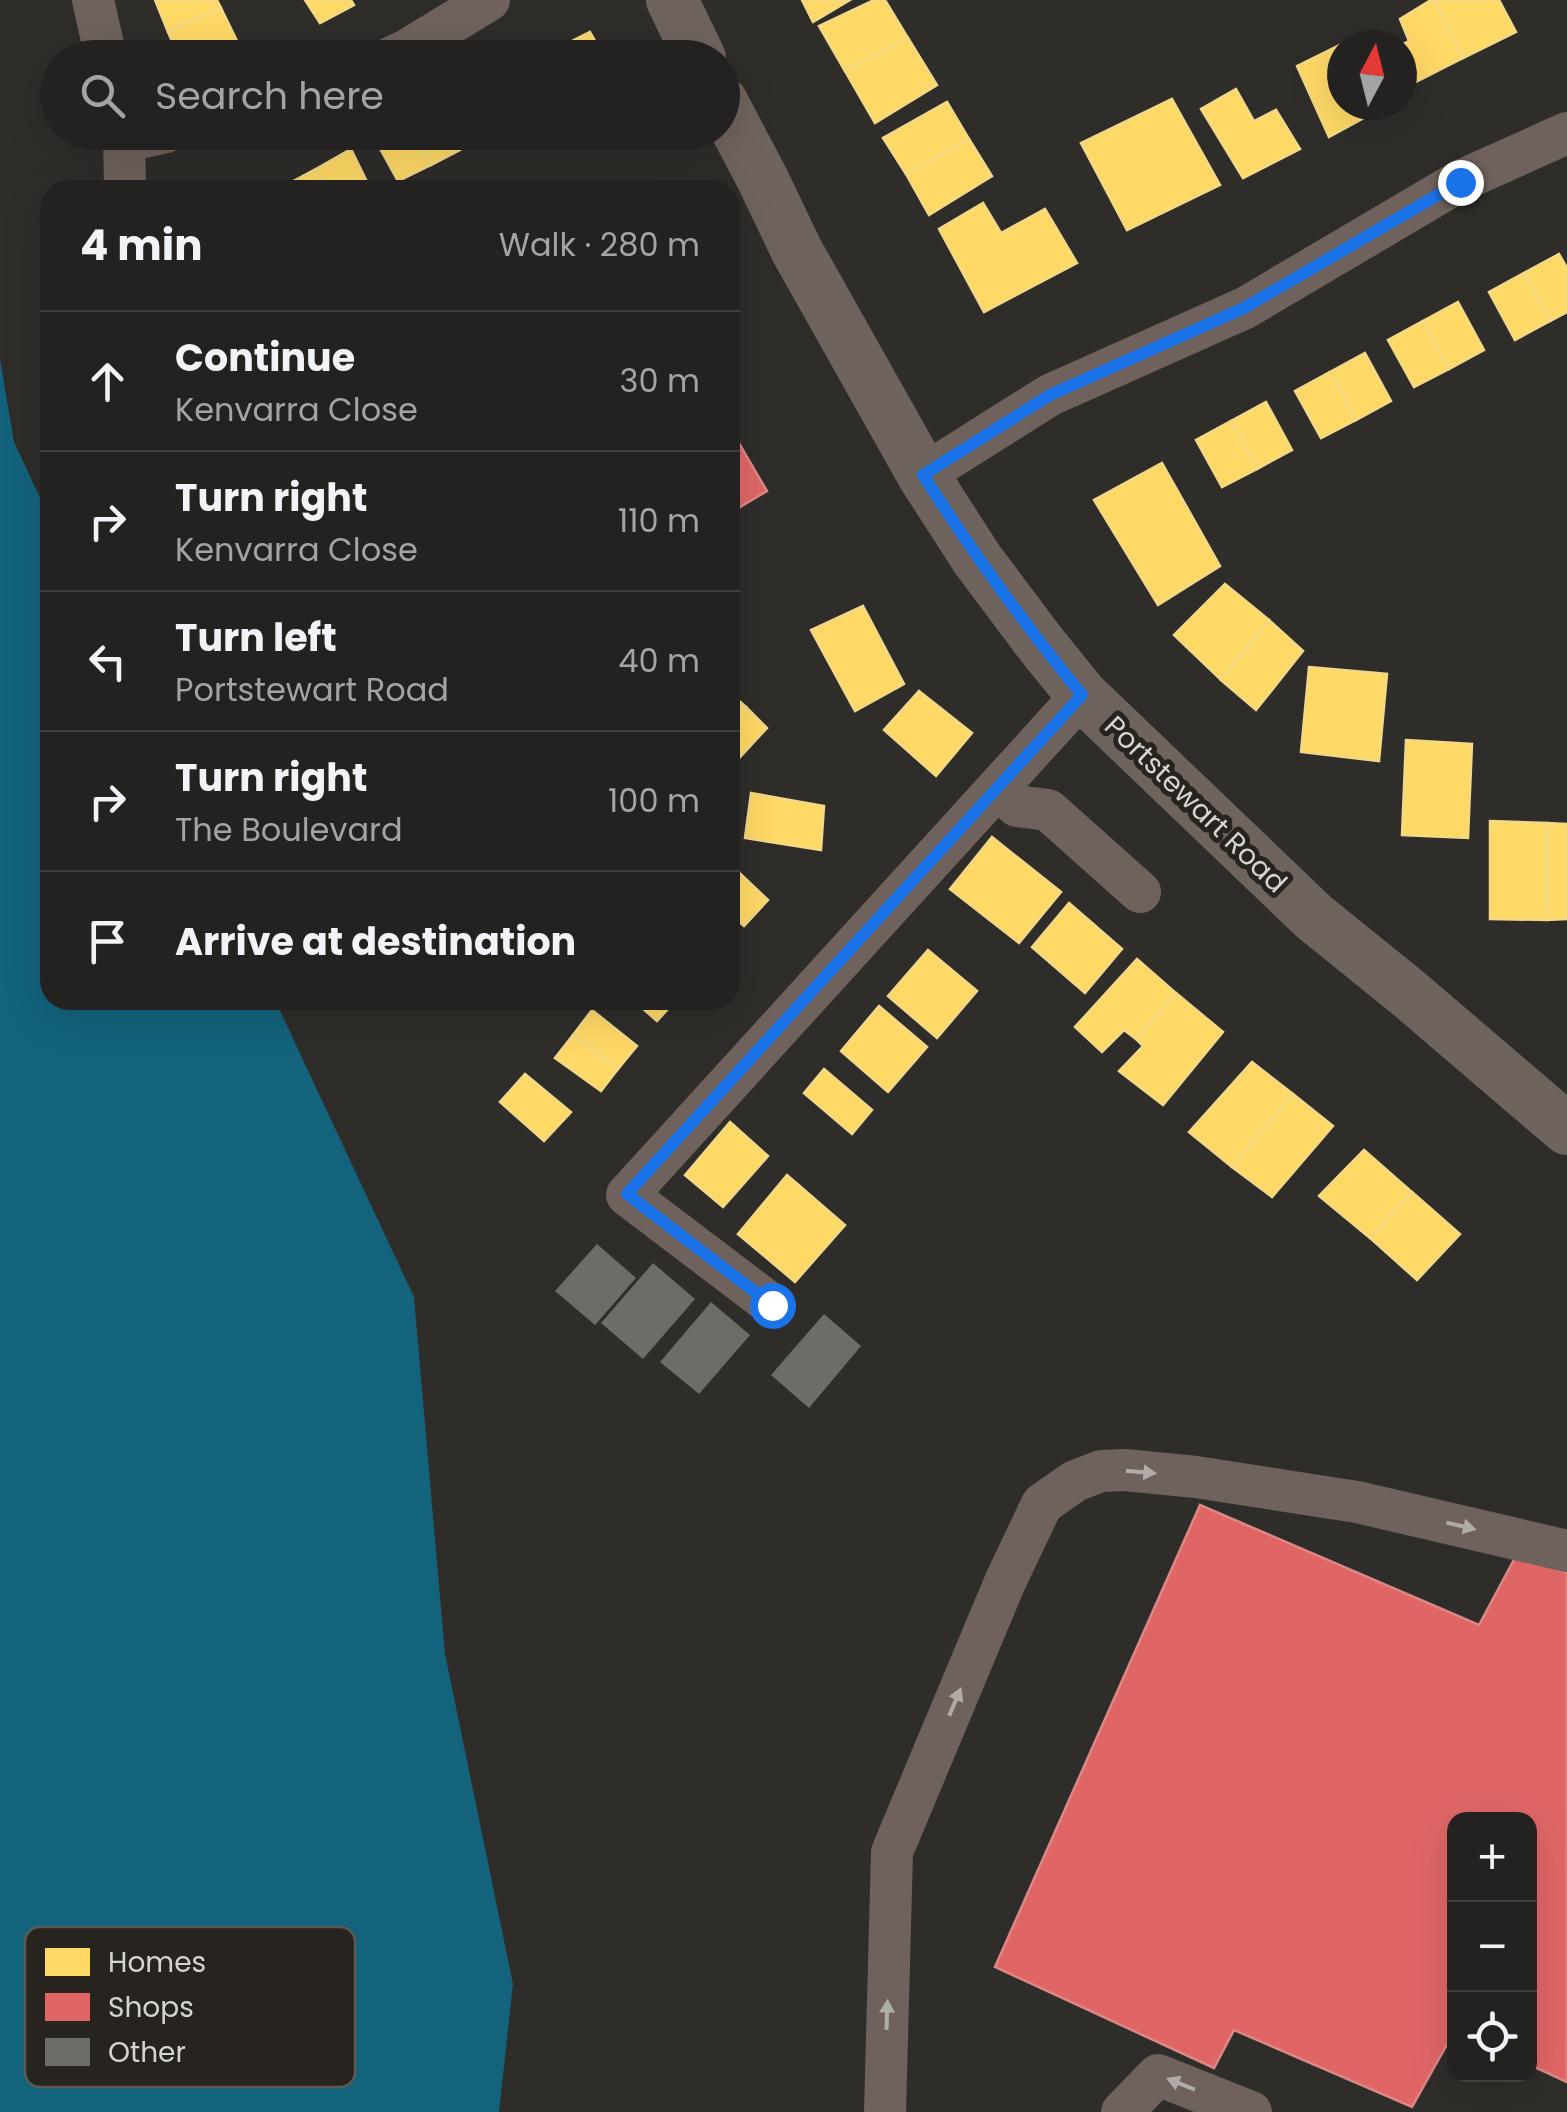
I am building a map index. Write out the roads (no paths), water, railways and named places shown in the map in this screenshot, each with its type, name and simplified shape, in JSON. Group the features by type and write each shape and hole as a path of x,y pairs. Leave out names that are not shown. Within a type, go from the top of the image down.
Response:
{"main road":[{"path":"672,0 691,40"},
{"name":"Portstewart Road","path":"740,136 797,251 923,475 977,560 1082,695 1314,917 1567,1129"}],"street":[{"path":"92,0 102,40"},
{"path":"423,40 488,0"},
{"path":"923,475 1050,395 1244,308 1460,182 1567,133"},
{"path":"128,180 135,150"},
{"path":"772,1305 627,1194 1082,695"},
{"path":"997,789 1017,806 1048,810 1140,892"},
{"path":"884,2112 892,1852 1042,1504 1075,1481 1101,1470 1143,1472 1357,1502 1567,1550"},
{"path":"1122,2112 1158,2075 1251,2112"}],"water":[{"path":"0,359 14,442 40,498 40,1010 280,1010 414,1297 445,1654 513,1984 499,2112 0,2112"}]}
